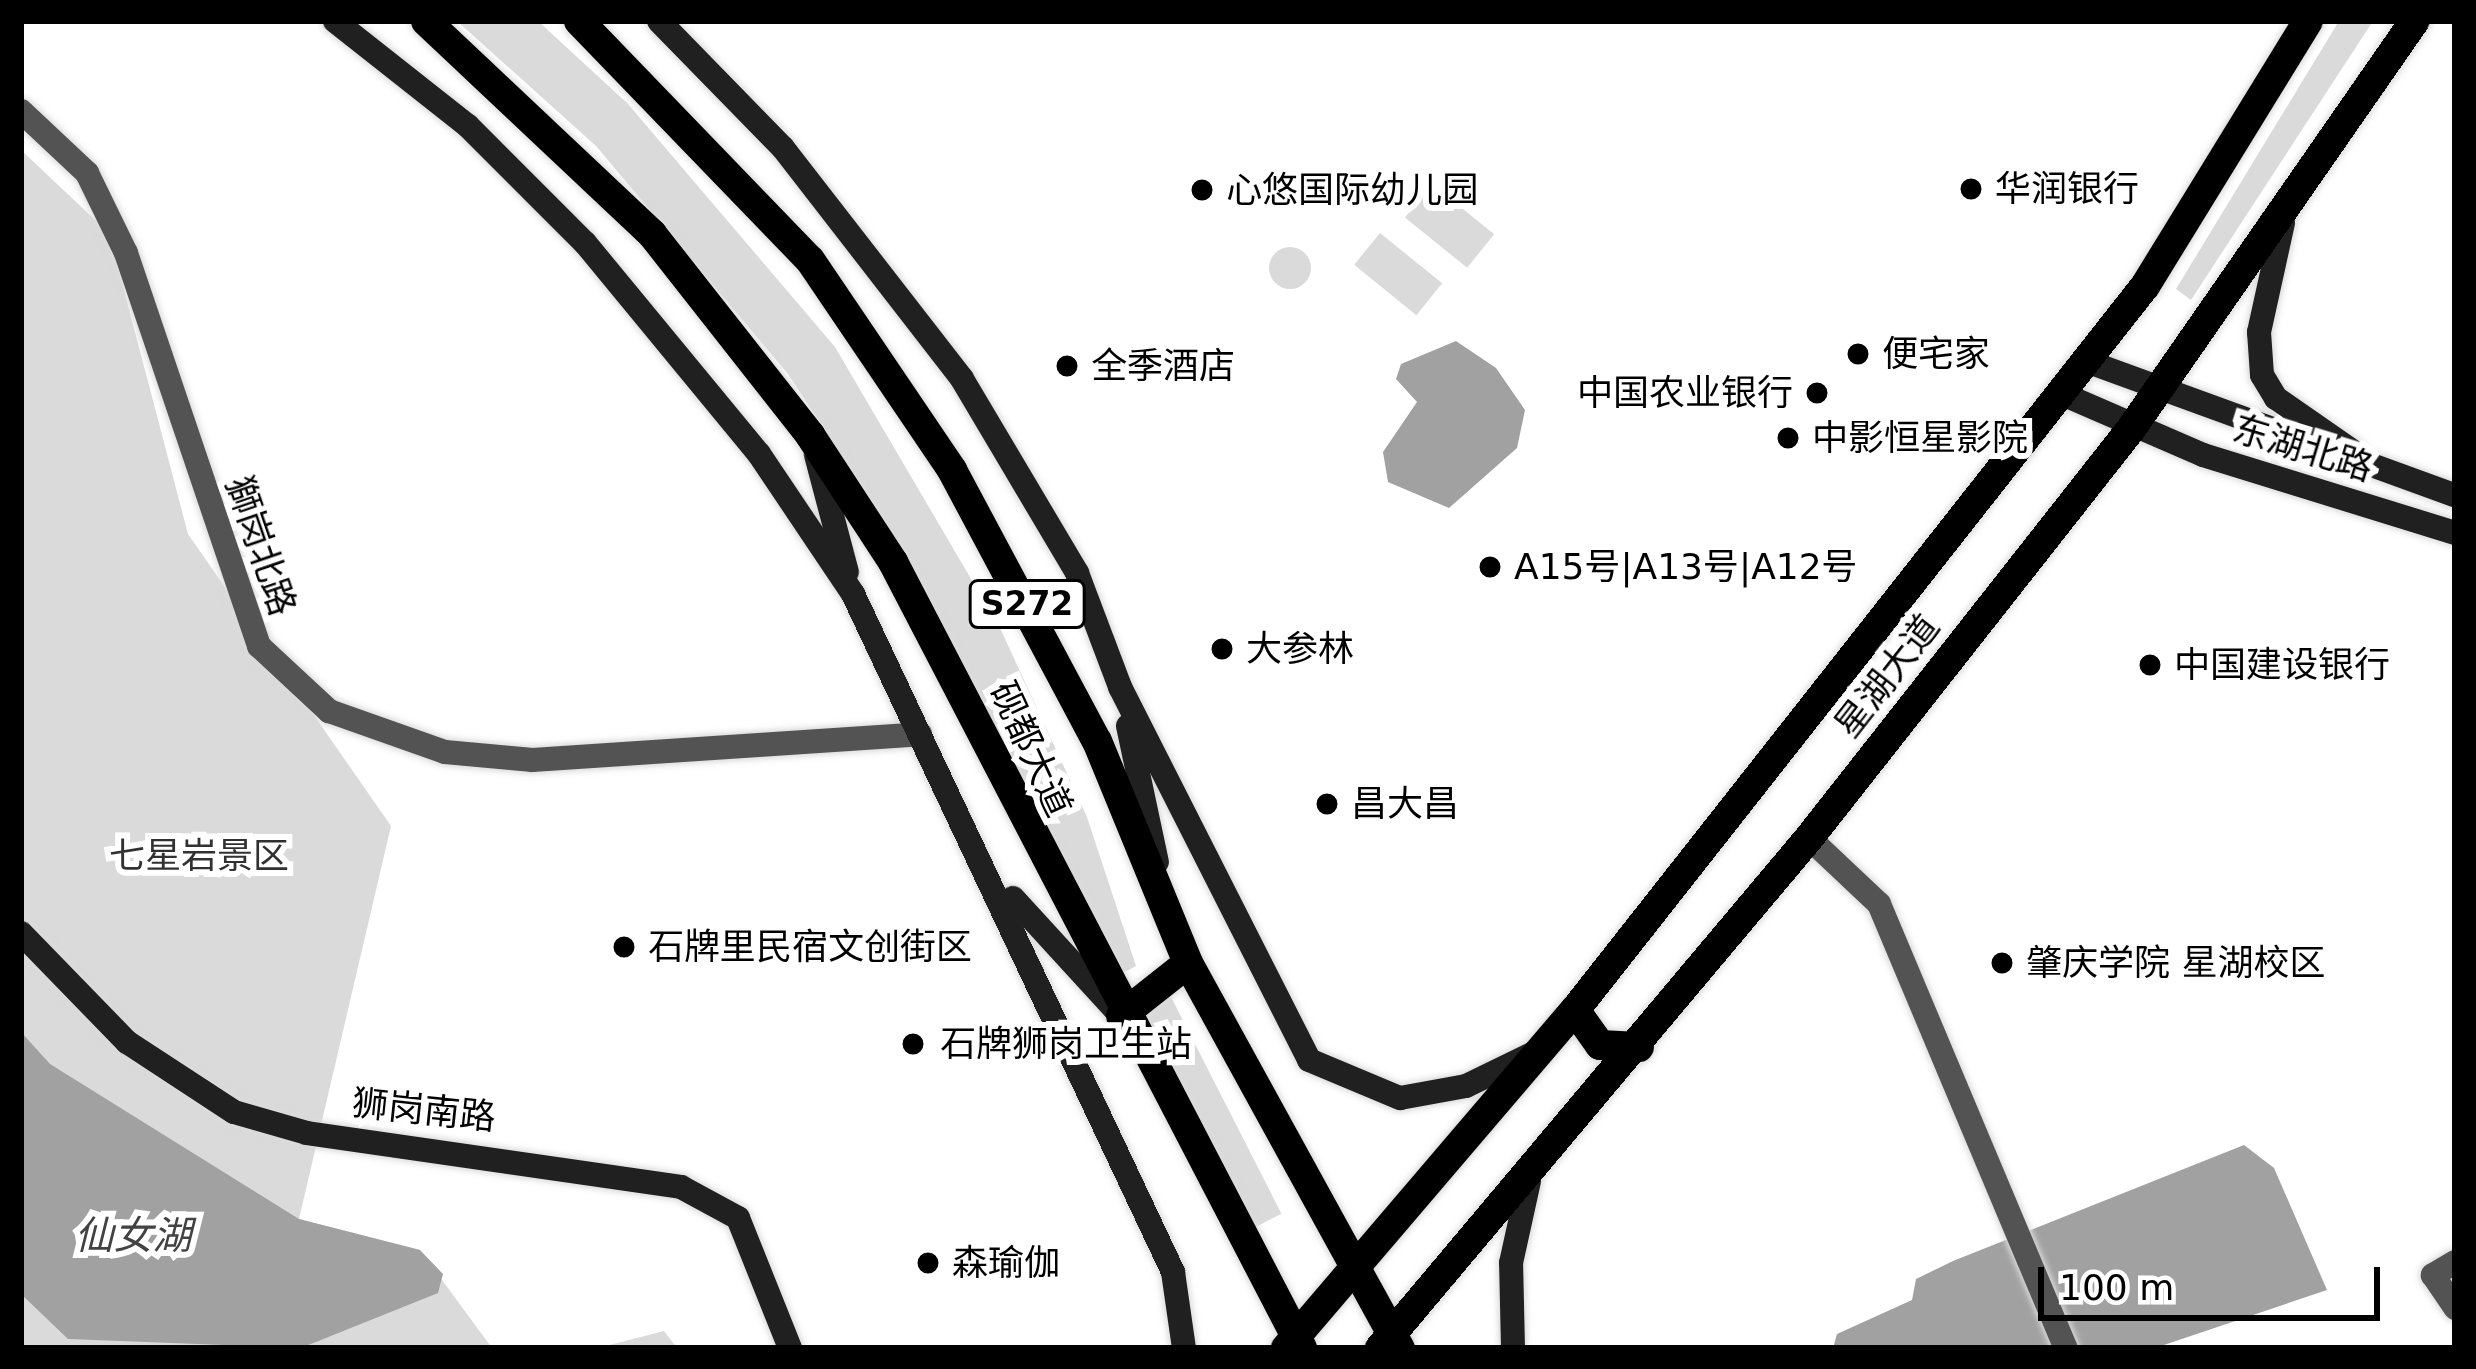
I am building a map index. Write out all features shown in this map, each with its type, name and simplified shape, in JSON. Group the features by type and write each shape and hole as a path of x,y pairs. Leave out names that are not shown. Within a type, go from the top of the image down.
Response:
{"main road":[{"name":"砚都大道","path":"427,21 652,234 810,435 903,581 1121,1016 1294,1344"},
{"name":"砚都大道","path":"579,21 782,228 890,369 1046,638 1165,900 1188,963 1355,1267 1391,1344"},
{"name":"星湖大道","path":"1294,1344 1534,1053 1575,1010 2145,286 2308,21"},
{"name":"星湖大道","path":"1391,1344 1810,838 2131,429 2283,223 2415,21"},
{"path":"1121,1016 1188,963"},
{"path":"1575,1010 1600,1045 1639,1047"}],"street":[{"path":"335,21 468,126 585,243 759,454 853,594 987,861 1056,1035 1173,1272 1184,1348"},
{"path":"658,21 783,148 962,379 1078,573 1120,687 1309,1060 1400,1098 1466,1085 1534,1053"},
{"name":"獅岗北路","path":"21,111 87,172 119,236 259,646 329,711 445,752 532,760 920,734"},
{"path":"2283,223 2259,332 2262,375 2294,412 2387,475 2376,508"},
{"name":"东湖北路","path":"2086,361 2158,393 2455,495"},
{"name":"东湖北路","path":"2060,392 2131,429 2455,533"},
{"path":"810,435 853,594"},
{"path":"1120,687 1165,900"},
{"path":"1810,838 1879,904 2066,1348"},
{"path":"987,861 1045,943 1121,1016"},
{"name":"狮岗南路","path":"21,934 127,1042 234,1112 307,1133 681,1187 738,1218 790,1348"},
{"path":"1513,1348 1511,1263 1529,1181"},
{"path":"2455,1262 2433,1275 2455,1308"}],"green space":[{"path":"457,21 538,21 628,104 835,347 1001,630 1087,817 1136,966 1121,974 874,504 788,374 596,146"},
{"path":"2339,21 2373,21 2191,300 2176,289"},
{"name":"七星岩景区","path":"21,150 109,233 188,534 391,826 299,1219 420,1250 492,1348 21,1348"},
{"path":"1432,184 1494,234 1467,268 1405,217"},
{"path":"1380,233 1442,283 1416,315 1354,265"},
{"path":"1290,247 1305,253 1311,268 1305,283 1290,289 1275,283 1269,268 1275,253"},
{"path":"1168,991 1281,1214 1254,1228 1140,1005"},
{"path":"664,1331 677,1348 598,1348"}],"water":[{"path":"1456,341 1496,368 1525,410 1517,448 1449,508 1388,482 1383,452 1417,402 1396,379 1401,364"},
{"name":"仙女湖","path":"21,1032 50,1064 299,1219 420,1250 443,1274 438,1293 301,1348 68,1339 21,1294"},
{"path":"2244,1145 2274,1168 2327,1290 2155,1348 1833,1348 1837,1334 1912,1300 1916,1279"}],"place":[{"name":"华润银行","path":"1971,189"},
{"name":"心悠国际幼儿园","path":"1202,190"},
{"name":"便宅家","path":"1858,354"},
{"name":"全季酒店","path":"1067,366"},
{"name":"中国农业银行","path":"1817,393"},
{"name":"中影恒星影院","path":"1788,438"},
{"name":"A15号|A13号|A12号","path":"1490,567"},
{"name":"大参林","path":"1222,649"},
{"name":"中国建设银行","path":"2150,665"},
{"name":"昌大昌","path":"1327,804"},
{"name":"石牌里民宿文创街区","path":"624,947"},
{"name":"肇庆学院 星湖校区","path":"2002,963"},
{"name":"石牌狮岗卫生站","path":"913,1044"},
{"name":"森瑜伽","path":"928,1263"}]}
